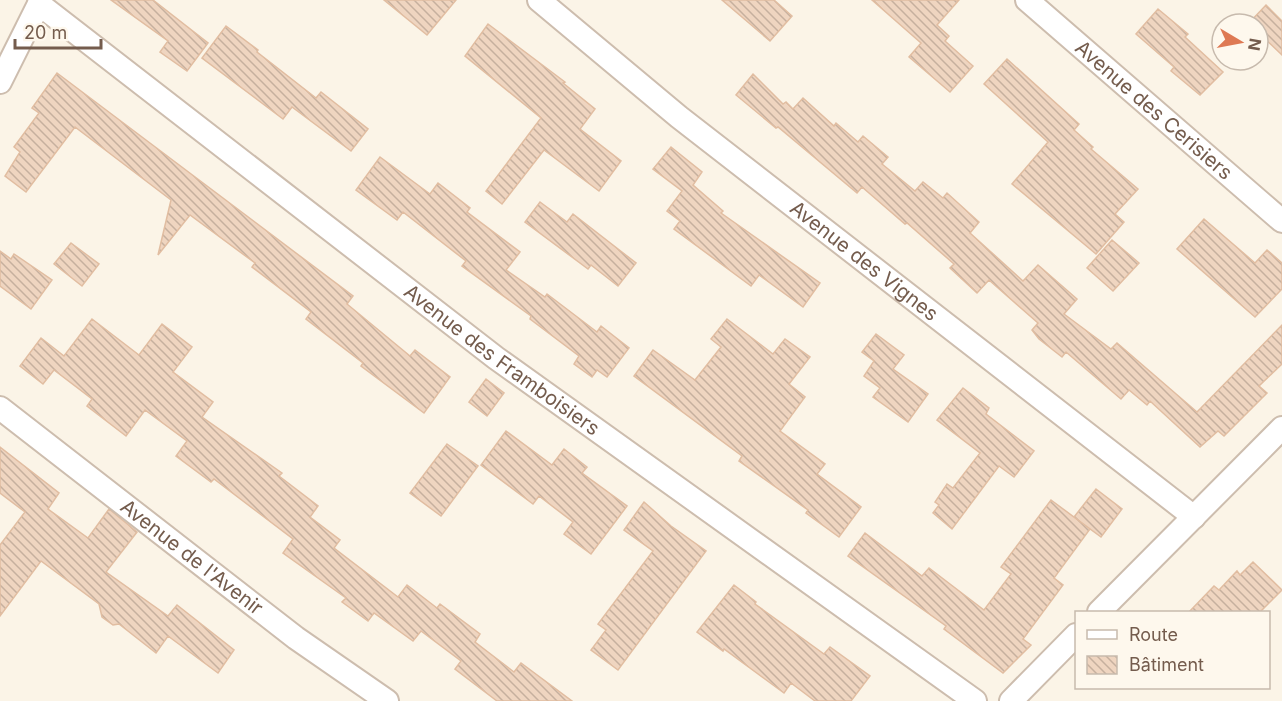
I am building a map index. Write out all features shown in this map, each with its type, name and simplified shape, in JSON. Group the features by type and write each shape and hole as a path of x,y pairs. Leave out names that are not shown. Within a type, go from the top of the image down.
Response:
{"street":[{"name":"Avenue des Vignes","path":"539,0 672,111 1194,517"},
{"name":"Avenue des Cerisiers","path":"1027,0 1282,221"},
{"path":"0,82 40,2"},
{"name":"Avenue des Framboisiers","path":"40,2 496,358 975,701"},
{"name":"Avenue de l'Avenir","path":"0,408 296,638 387,701"},
{"path":"1100,611 1282,428"},
{"path":"1011,701 1075,637"}],"building":[{"path":"111,0 153,0 208,43 187,71 160,52 168,41"},
{"path":"384,0 456,0 427,35"},
{"path":"722,0 774,0 792,16 770,41"},
{"path":"872,0 959,0 937,25 949,36 945,41 973,66 950,92 909,57 921,43"},
{"path":"1266,5 1282,21 1282,55 1270,44 1270,12 1259,12"},
{"path":"1158,9 1188,34 1185,37 1210,60 1210,72 1223,72 1200,95 1171,71 1174,67 1136,34"},
{"path":"488,24 565,82 563,83 595,109 580,129 621,161 599,191 544,150 502,204 486,191 541,118 465,56"},
{"path":"226,26 316,98 321,92 368,129 351,151 292,107 283,119 202,58"},
{"path":"1007,59 1079,124 1074,130 1093,147 1091,149 1138,189 1115,214 1124,222 1096,254 1012,184 1048,142 984,84"},
{"path":"57,73 353,296 347,304 410,356 415,350 450,377 424,413 361,366 363,363 306,319 311,312 252,267 255,263 190,215 158,255 171,200 75,127 26,192 5,176 20,152 14,147 39,113 32,108"},
{"path":"753,74 783,104 786,102 793,109 803,98 834,126 836,123 858,142 863,136 888,157 882,164 915,191 923,182 943,198 947,193 979,222 970,233 1023,281 1038,265 1077,299 1064,314 1111,349 1117,343 1197,412 1282,325 1282,364 1259,386 1267,393 1224,436 1218,431 1200,447 1150,401 1147,405 1129,390 1121,399 1066,352 1062,357 1039,339 1032,330 1038,323 989,280 977,293 950,268 954,264 907,223 905,224 862,187 857,193 736,95"},
{"path":"671,147 702,172 693,185 723,211 721,213 820,283 803,307 759,275 751,286 674,229 680,221 667,211 682,191 653,169"},
{"path":"380,157 430,194 438,183 470,208 467,212 520,252 506,270 545,297 547,294 597,332 601,326 629,348 607,377 597,370 592,377 574,364 579,356 530,319 531,316 462,266 466,261 403,212 397,220 356,190"},
{"path":"540,202 567,222 573,214 636,263 618,286 591,265 588,269 525,222"},
{"path":"1204,219 1255,263 1267,250 1282,263 1282,289 1255,317 1177,249"},
{"path":"1112,240 1139,263 1113,291 1087,268"},
{"path":"71,243 99,264 82,286 54,264"},
{"path":"0,251 11,259 14,254 52,280 31,309 0,286"},
{"path":"92,319 139,355 162,324 192,347 173,372 213,402 202,417 282,473 279,476 318,506 310,517 340,540 334,548 398,597 407,585 437,608 440,604 480,634 475,642 514,672 521,663 572,701 497,701 455,669 461,661 421,631 413,641 374,613 368,621 342,602 346,598 283,553 293,539 214,479 211,482 176,456 187,441 145,410 126,436 87,406 92,399 54,370 43,384 20,366 41,338 64,356"},
{"path":"727,319 773,354 785,339 810,357 789,384 805,397 780,431 825,464 817,474 861,507 839,537 806,513 808,510 739,461 742,456 634,376 653,350 695,380 721,347 711,339"},
{"path":"876,334 904,355 893,369 928,394 908,422 873,397 880,388 864,376 874,361 862,352"},
{"path":"486,379 504,393 487,416 469,402"},
{"path":"963,388 989,408 986,414 1034,451 1014,477 999,466 952,529 933,513 939,505 935,502 947,484 953,488 980,453 937,420"},
{"path":"506,431 552,465 564,449 587,467 582,473 627,506 591,554 564,534 573,522 539,496 533,504 481,465"},
{"path":"447,444 478,466 441,516 410,493"},
{"path":"0,447 59,493 48,509 88,538 109,509 137,532 106,572 168,616 177,605 234,650 218,673 168,636 156,653 119,624 113,625 102,617 99,604 41,561 0,616 0,545 25,512 0,493"},
{"path":"1096,489 1122,509 1101,537 1074,517"},
{"path":"1051,500 1090,529 1054,578 1063,585 1023,639 1031,645 1003,673 944,629 946,626 848,556 865,533 922,576 929,568 984,610 1011,574 1001,567"},
{"path":"644,502 671,526 706,551 618,670 591,650 606,630 598,624 653,551 624,530"},
{"path":"1253,562 1282,590 1261,611 1190,611 1214,586 1219,590 1237,571 1240,575"},
{"path":"734,585 756,602 755,604 824,654 830,647 870,676 851,701 815,701 791,683 784,693 697,632"}]}
